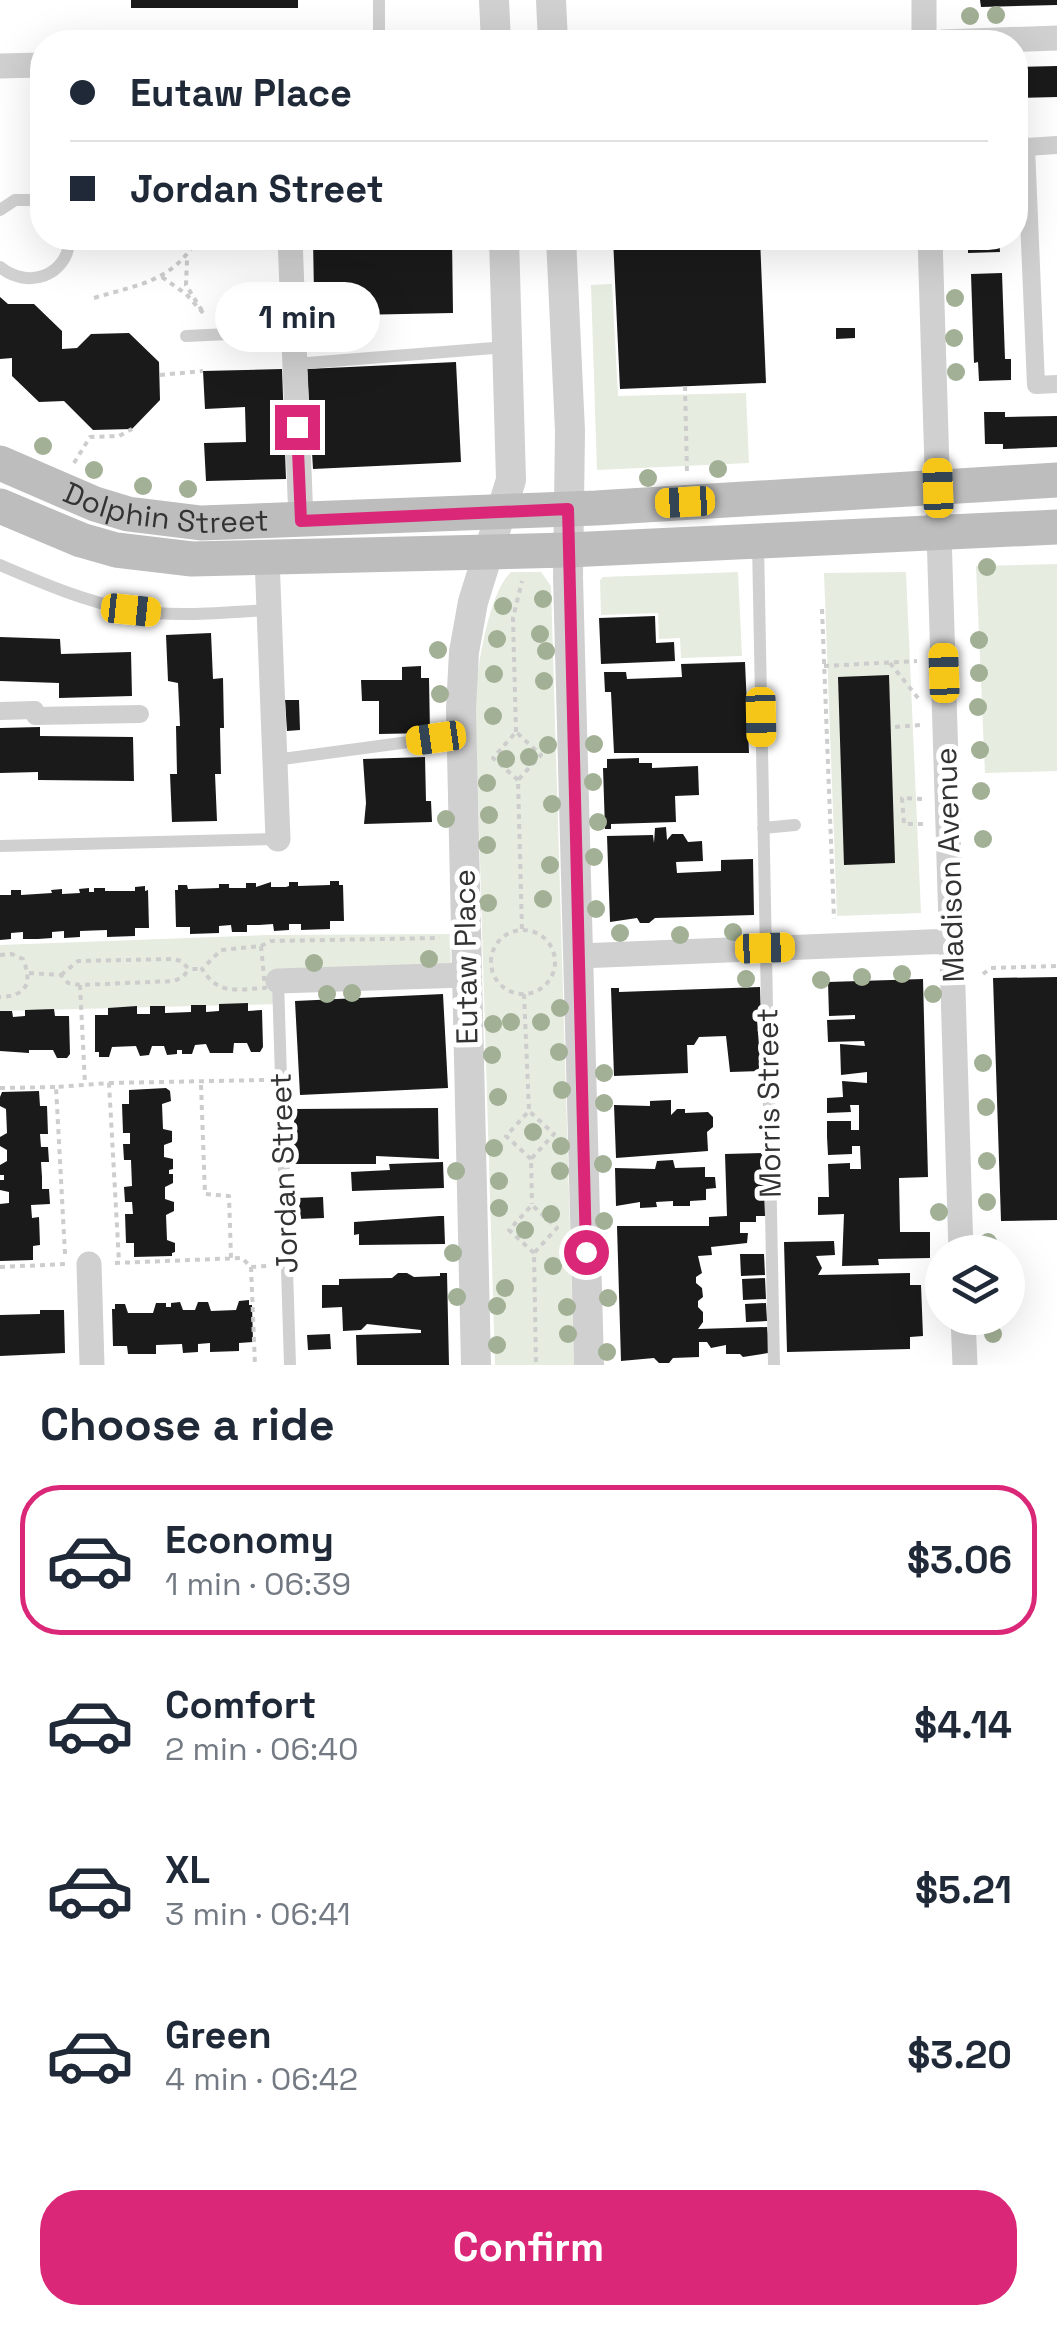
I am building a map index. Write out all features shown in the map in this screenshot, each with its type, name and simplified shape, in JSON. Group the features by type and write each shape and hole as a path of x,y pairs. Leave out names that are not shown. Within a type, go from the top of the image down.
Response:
{"main road":[{"name":"Dolphin Street","path":"0,462 95,504 128,514 201,523 568,509 1057,480"},
{"name":"Dolphin Street","path":"0,506 81,540 116,550 192,559 568,550 1057,527"}],"street":[{"path":"494,0 495,30"},
{"path":"551,0 552,30"},
{"path":"924,0 924,30"},
{"path":"1028,39 1057,38"},
{"path":"0,66 30,65"},
{"path":"1028,148 1057,146"},
{"path":"1028,195 1036,385 1057,384"},
{"path":"291,250 301,521"},
{"name":"Eutaw Place","path":"476,1365 461,735 464,652 473,602 511,480 504,250"},
{"path":"562,250 570,431 568,550 589,1365"},
{"name":"Madison Avenue","path":"930,250 961,1235"},
{"path":"267,558 278,839"},
{"path":"0,711 35,710 35,716 140,714"},
{"path":"579,956 952,940"},
{"path":"278,982 466,976"},
{"path":"77,1264 92,1365"},
{"path":"964,1335 965,1365"}],"lane":[{"path":"378,0 379,30"},
{"path":"0,210 15,200 30,200"},
{"path":"0,267 14,277 40,278 60,266 67,250"},
{"path":"186,336 294,331"},
{"path":"295,364 508,346"},
{"name":"Morris Street","path":"758,542 774,1365"},
{"path":"0,566 52,588 131,610 167,614 270,610"},
{"path":"275,760 461,735"},
{"path":"762,828 795,825"},
{"path":"0,846 278,839"},
{"name":"Jordan Street","path":"278,982 290,1365"}],"path":[{"path":"94,298 162,277 191,250"},
{"path":"162,277 186,294 204,314 186,286 187,257"},
{"path":"160,375 204,371"},
{"path":"685,386 688,474"},
{"path":"74,463 90,437 119,436 132,429"},
{"path":"518,780 493,758 516,732 513,618 522,581"},
{"path":"822,609 834,920"},
{"path":"824,666 917,661"},
{"path":"890,662 918,698"},
{"path":"895,726 926,725"},
{"path":"516,732 541,755 518,780 522,931"},
{"path":"922,799 902,798 904,824 928,824"},
{"path":"894,811 903,811"},
{"path":"516,930 522,931 538,933 554,949 555,972 542,989 524,994 500,984 490,964 497,942 516,930"},
{"path":"29,973 61,975 78,961 173,959 189,969 202,969 221,950 261,946 271,940 444,938"},
{"path":"202,969 211,983 221,988 265,988 261,946"},
{"path":"0,955 12,954 24,960 29,973 25,989 16,996 0,997"},
{"path":"983,974 992,968 1057,966"},
{"path":"61,975 68,983 80,985 174,981 189,969"},
{"path":"80,985 85,1084"},
{"path":"524,994 529,1112 506,1136 530,1159 532,1205 557,1228 534,1253 536,1365"},
{"path":"0,1088 282,1080"},
{"path":"109,1083 118,1262"},
{"path":"201,1085 204,1194 230,1196 231,1258"},
{"path":"56,1087 77,1264"},
{"path":"529,1112 554,1134 530,1159"},
{"path":"532,1205 509,1230 534,1253"},
{"path":"0,1267 231,1258 242,1258 251,1266 287,1266"},
{"path":"251,1266 255,1365"}],"shaded area":[{"path":"612,284 618,396 746,393 749,463 597,470 591,285"},
{"path":"1057,564 1057,771 985,773 976,566"},
{"path":"511,572 541,572 551,586 574,1365 495,1365 475,692 491,611"},
{"path":"738,572 742,656 681,658 680,638 659,639 658,613 601,615 603,577"},
{"path":"906,572 921,913 837,916 824,573"},
{"path":"450,934 451,973 285,979 279,1004 0,1011 0,945 267,935"}],"building":[{"path":"131,0 298,0 298,8 131,8"},
{"path":"980,0 1057,0 1057,5 981,7"},
{"path":"1057,66 1057,97 1028,98 1028,67"},
{"path":"313,250 452,250 453,313 354,315 354,350 315,350"},
{"path":"614,250 760,250 766,383 620,389"},
{"path":"968,250 1000,252 968,253"},
{"path":"1002,273 1005,359 1011,359 1011,380 979,381 978,362 974,363 971,274"},
{"path":"0,297 8,304 34,304 62,331 62,349 77,348 91,334 129,333 159,362 160,400 132,429 93,430 64,401 39,402 12,376 12,358 0,359"},
{"path":"836,328 855,328 855,338 836,339"},
{"path":"456,362 461,462 313,469 307,369"},
{"path":"282,369 286,479 206,481 204,443 246,442 245,407 205,409 203,371"},
{"path":"984,412 1005,412 1005,417 1057,416 1057,447 1003,449 1003,444 985,444"},
{"path":"655,616 656,643 674,642 675,661 601,664 599,618"},
{"path":"211,633 213,679 223,678 221,774 215,774 217,821 172,822 170,774 177,774 176,726 180,726 178,683 168,681 166,635"},
{"path":"0,637 60,639 61,654 131,652 132,696 59,698 59,683 0,681"},
{"path":"745,662 749,753 614,753 611,692 605,692 604,672 626,672 627,679 682,677 681,664"},
{"path":"421,666 421,678 429,678 430,733 379,734 379,701 362,701 361,680 402,680 402,667"},
{"path":"889,675 895,863 844,865 838,677"},
{"path":"285,700 299,700 300,730 287,731"},
{"path":"40,727 40,736 133,737 134,781 38,780 38,772 0,773 0,728"},
{"path":"425,757 426,801 431,801 432,822 364,824 363,759"},
{"path":"639,758 639,763 652,763 652,768 698,766 699,795 675,796 676,822 611,824 611,829 605,829 603,768 607,768 607,759"},
{"path":"666,827 667,840 672,834 683,834 688,842 702,841 703,861 676,862 677,873 721,871 721,860 753,859 754,915 610,922 607,836 653,835 654,843 655,828"},
{"path":"330,881 343,885 344,921 330,921 330,929 301,930 301,924 289,924 289,930 274,931 273,924 247,925 247,932 232,932 231,925 219,926 219,933 190,934 190,927 176,927 178,885 187,885 188,889 219,888 219,884 246,888 246,883 256,883 256,887 271,882 271,887 286,887 289,882 298,882 298,886 330,885"},
{"path":"145,886 149,928 135,928 135,936 107,937 107,930 80,931 80,937 64,938 64,931 52,932 52,938 23,939 23,932 0,940 0,895 11,895 11,890 21,890 21,895 62,889 62,894 89,888 89,892 94,892 94,888 135,891 135,887"},
{"path":"1057,977 1057,1220 1001,1221 993,978"},
{"path":"923,979 928,1177 899,1178 900,1232 930,1232 925,1235 925,1258 878,1259 879,1265 842,1266 844,1214 818,1215 818,1197 829,1197 828,1164 850,1163 850,1169 861,1169 860,1146 852,1146 852,1154 828,1155 827,1137 827,1121 851,1121 851,1130 859,1130 859,1105 850,1105 851,1112 827,1113 827,1098 843,1097 842,1081 867,1083 867,1072 841,1075 840,1044 865,1046 864,1041 828,1042 827,1020 855,1019 855,1015 829,1016 828,982"},
{"path":"760,987 761,1020 757,1020 761,1071 730,1072 726,1036 699,1037 694,1045 687,1045 688,1073 614,1076 611,988 619,988 619,992"},
{"path":"443,994 448,1088 300,1095 295,1001"},
{"path":"248,1003 248,1011 262,1010 260,1052 251,1052 247,1043 234,1043 233,1053 210,1053 206,1044 195,1045 192,1054 177,1050 177,1054 167,1055 164,1046 152,1046 149,1055 140,1056 136,1046 112,1047 109,1057 99,1057 99,1052 95,1052 95,1015 108,1015 108,1008 137,1006 137,1014 150,1014 150,1006 165,1006 165,1013 191,1012 191,1005 206,1005 206,1012 219,1011 219,1004"},
{"path":"54,1009 55,1016 69,1016 67,1058 57,1058 53,1050 0,1051 0,1011 12,1011 13,1017 25,1016 25,1010"},
{"path":"166,1088 171,1101 162,1104 163,1129 172,1131 172,1142 164,1145 164,1157 173,1159 169,1174 173,1174 173,1183 165,1187 165,1199 174,1202 174,1211 166,1215 167,1240 175,1243 175,1252 172,1256 134,1257 134,1243 126,1243 125,1214 133,1214 132,1202 125,1202 124,1187 132,1186 131,1160 124,1160 123,1144 130,1144 130,1133 123,1133 122,1104 129,1104 129,1090"},
{"path":"39,1091 40,1106 47,1106 48,1134 40,1134 41,1147 48,1147 49,1162 41,1162 42,1189 49,1189 50,1204 31,1205 32,1218 39,1217 40,1245 33,1246 33,1260 0,1261 0,1204 9,1203 9,1192 0,1190 4,1175 0,1175 0,1165 7,1161 7,1150 0,1146 0,1137 7,1133 6,1109 0,1106 0,1097 2,1092"},
{"path":"671,1100 671,1115 677,1109 685,1109 685,1113 708,1112 713,1117 713,1127 707,1132 708,1151 616,1158 614,1105 650,1106 650,1101"},
{"path":"438,1108 439,1159 376,1156 376,1164 294,1164 294,1109"},
{"path":"763,1153 765,1216 756,1216 756,1222 740,1222 740,1233 748,1233 747,1243 711,1247 712,1255 698,1256 702,1273 696,1277 696,1283 702,1288 703,1297 698,1301 703,1322 698,1329 767,1327 768,1353 743,1357 726,1354 726,1345 711,1348 707,1342 699,1342 699,1357 673,1358 669,1363 659,1363 654,1358 621,1361 617,1226 709,1226 709,1217 727,1216 725,1154"},
{"path":"673,1160 675,1168 705,1167 705,1177 715,1177 716,1188 706,1189 706,1200 690,1201 690,1206 673,1206 673,1201 656,1202 657,1207 640,1208 640,1202 616,1206 615,1168 655,1169 657,1161"},
{"path":"443,1162 444,1188 352,1191 351,1172 390,1170 389,1164"},
{"path":"323,1197 324,1218 298,1219 297,1198"},
{"path":"444,1216 445,1244 359,1245 359,1234 354,1235 354,1222"},
{"path":"834,1241 835,1255 816,1256 822,1268 818,1275 910,1273 910,1285 921,1285 923,1336 910,1337 910,1349 787,1352 784,1242"},
{"path":"740,1254 764,1254 765,1275 741,1276"},
{"path":"398,1273 414,1277 447,1273 449,1365 357,1365 356,1335 421,1330 367,1324 361,1330 343,1331 342,1307 322,1308 322,1285 339,1285 339,1279 392,1278"},
{"path":"765,1278 766,1299 743,1300 742,1279"},
{"path":"249,1300 253,1342 239,1343 239,1351 210,1352 210,1343 198,1344 198,1352 183,1353 182,1344 156,1345 156,1354 128,1354 127,1346 113,1346 115,1304 125,1304 128,1313 153,1313 156,1303 171,1307 171,1303 180,1302 183,1310 195,1310 198,1302 208,1302 211,1311 236,1310 239,1301"},
{"path":"766,1303 767,1321 746,1322 745,1304"},
{"path":"40,1310 64,1310 65,1353 0,1356 0,1315 40,1314"},
{"path":"330,1334 331,1349 308,1350 307,1335"}],"route":[{"path":"297,427 301,521 568,509 586,1252"}]}
